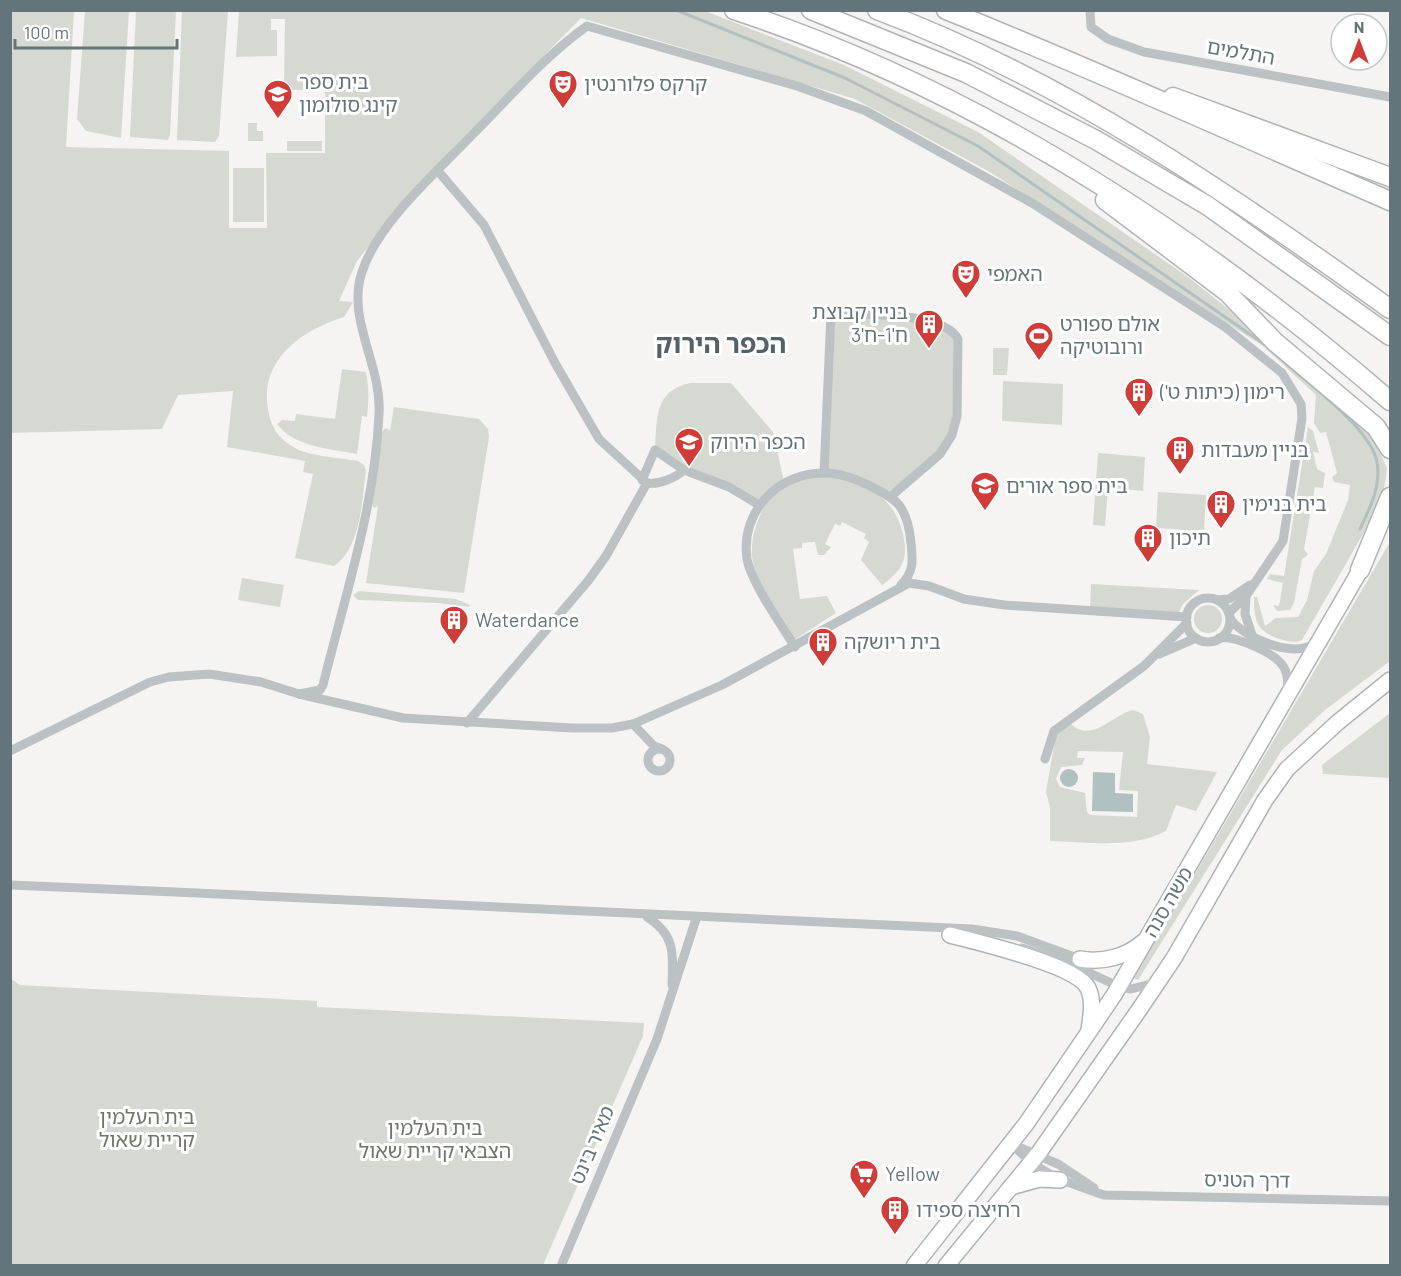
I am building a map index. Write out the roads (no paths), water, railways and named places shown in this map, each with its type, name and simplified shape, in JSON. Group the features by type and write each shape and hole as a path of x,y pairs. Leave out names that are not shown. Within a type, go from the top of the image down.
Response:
{"highway":[{"path":"734,10 780,26 946,98 1042,150 1146,213 1236,276 1297,321 1390,400"},
{"path":"811,10 966,73 1096,140 1208,206 1390,336"},
{"path":"877,10 922,27 1131,133 1259,214 1390,309"},
{"path":"946,10 1114,79 1198,119 1390,201"},
{"path":"1114,79 1197,104 1390,177"},
{"path":"1042,150 1294,342 1390,425"},
{"path":"1227,292 1275,342 1376,428 1390,449"},
{"path":"1360,570 1390,497"}],"main road":[{"name":"משה סנה","path":"914,1266 1011,1143 1088,1035 1119,987 1390,518"},
{"name":"משה סנה","path":"946,1266 1034,1159 1078,1098 1174,958 1265,800 1287,769 1364,699 1390,680"},
{"path":"950,935 1016,953 1080,978 1091,997 1088,1035"},
{"path":"1080,959 1098,961 1123,955 1136,948 1149,935"},
{"path":"1011,1187 1039,1179 1059,1180"}],"street":[{"name":"התלמים","path":"1090,10 1091,27 1108,39 1144,52 1390,97"},
{"path":"299,694 320,690 323,685 360,540 373,462 379,400 369,347 359,317 358,284 379,238 438,171 549,57 587,26 786,82 866,111 1042,208 1225,327 1288,380 1301,404 1302,417 1283,541 1230,616 1228,630 1220,638"},
{"path":"438,171 484,225 555,363 599,439 645,481 655,485 678,476 684,470"},
{"path":"824,472 831,313 925,318 952,332 958,339 957,423 940,454 890,497"},
{"path":"467,723 588,581 606,556 645,481 655,450 684,470 729,487 759,505"},
{"path":"10,751 122,695 169,677 209,674 261,682 299,694 403,718 572,728 612,728 633,724 722,685 795,647 899,586 908,578 912,568 912,548 908,523 901,507 890,497 861,481 824,472 784,482 759,505 749,530 747,561 795,647"},
{"path":"1045,759 1053,731 1156,655 1187,620 1196,602 1203,599 1229,599 1257,580"},
{"path":"899,586 909,583 929,586 964,599 1004,605 1187,620"},
{"path":"1246,596 1245,614 1251,635"},
{"path":"1217,600 1234,625 1289,651 1309,648 1324,633"},
{"path":"1187,620 1196,638"},
{"path":"1156,655 1196,638 1208,642 1226,637 1245,642 1279,662 1287,677 1286,700"},
{"path":"633,724 648,740 668,752 671,759 669,766 664,770 657,771 650,767 651,747 648,740"},
{"path":"649,756 654,750 662,749"},
{"path":"10,885 334,897 696,919 996,931 1044,944 1080,959"},
{"path":"645,916 660,926 671,946 672,994"},
{"name":"מאיר בינט","path":"561,1266 657,1039 696,919"},
{"path":"854,924 990,939 1035,951 1119,987 1131,989 1155,983"},
{"path":"1058,1164 1051,1156 1052,1143 1078,1098"},
{"name":"דרך הטניס","path":"1011,1143 1059,1180 1104,1195 1390,1201"},
{"name":"דרך הטניס","path":"1034,1159 1058,1164 1104,1195"}],"waterway":[{"path":"676,10 845,78 978,146 1264,344"},
{"path":"1287,364 1350,420 1371,446 1378,467 1377,486 1360,529"}],"place":[{"name":"קרקס פלורנטין","path":"563,110"},
{"name":"בית ספר קינג סולומון","path":"278,120"},
{"name":"האמפי","path":"966,300"},
{"name":"בניין קבוצת ח'1-ח'3","path":"929,350"},
{"name":"אולם ספורט ורובוטיקה","path":"1039,362"},
{"name":"רימון (כיתות ט')","path":"1139,418"},
{"name":"הכפר הירוק","path":"689,468"},
{"name":"בניין מעבדות","path":"1180,476"},
{"name":"בית ספר אורים","path":"985,512"},
{"name":"בית בנימין","path":"1221,530"},
{"name":"תיכון","path":"1148,564"},
{"name":"Waterdance","path":"454,646"},
{"name":"בית ריושקה","path":"823,668"},
{"name":"Yellow","path":"864,1200"},
{"name":"רחיצה ספידו","path":"895,1236"}],"district":[{"name":"הכפר הירוק","path":"721,344"}],"park label":[{"name":"בית העלמין קריית שאול","path":"147,1128"},
{"name":"בית העלמין הצבאי קריית שאול","path":"435,1140"}]}
